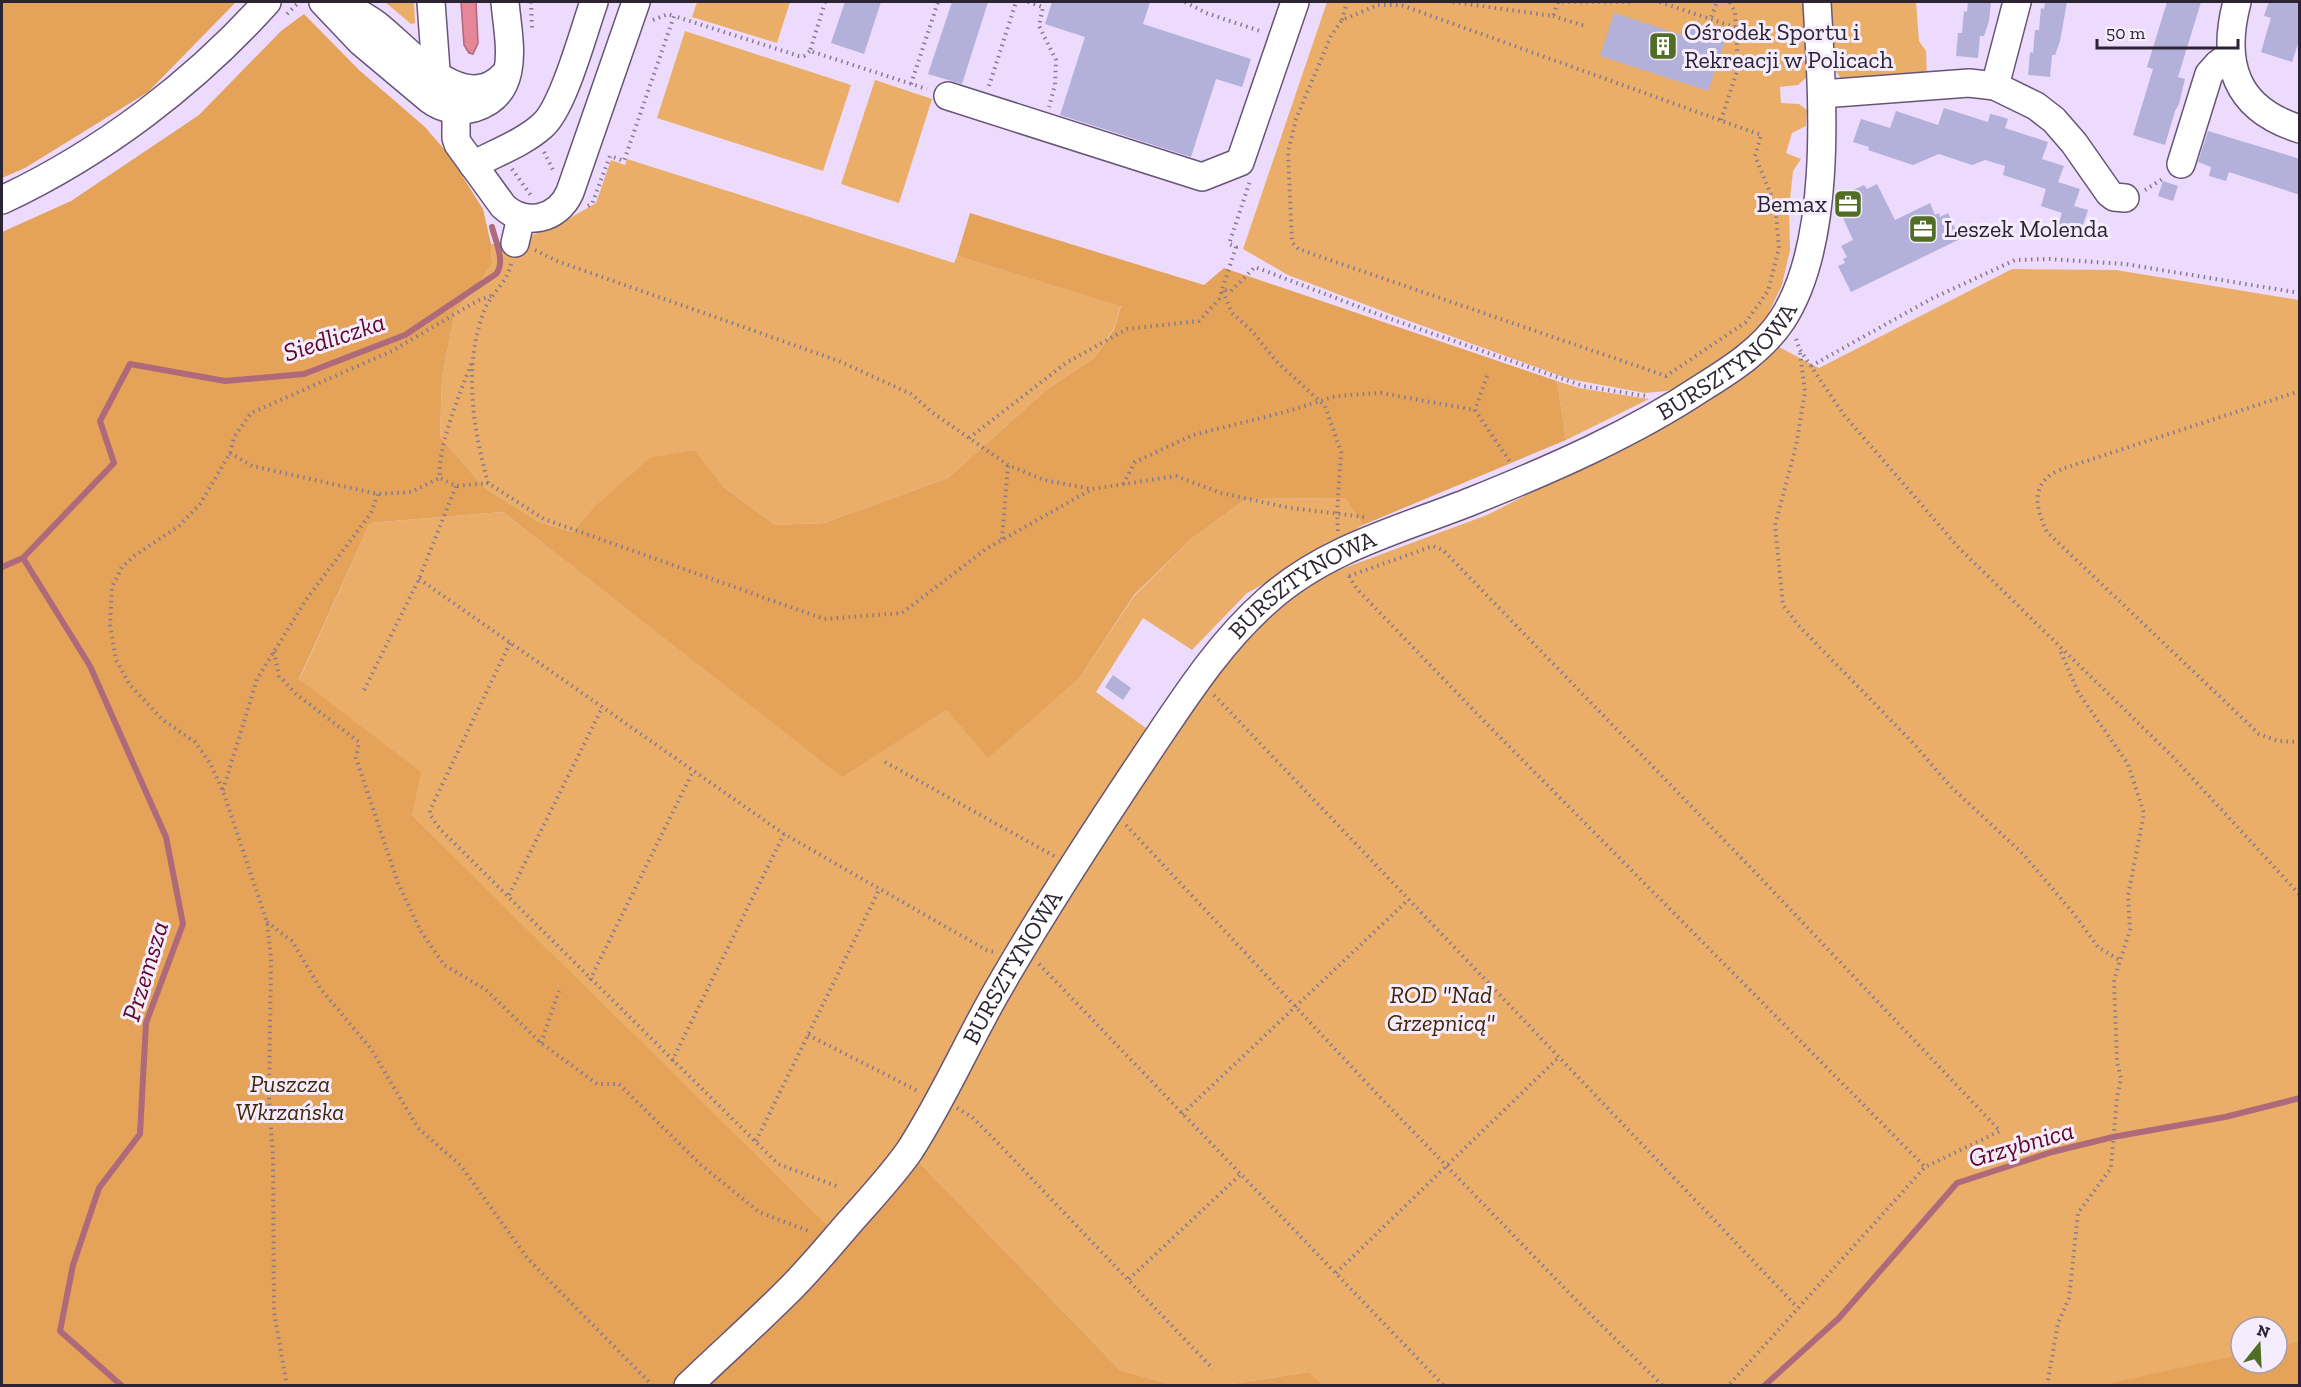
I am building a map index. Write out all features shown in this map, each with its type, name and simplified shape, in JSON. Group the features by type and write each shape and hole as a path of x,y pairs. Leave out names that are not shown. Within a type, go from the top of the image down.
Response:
{"street":[{"path":"2,200 51,175 148,112 213,57 266,2"},
{"path":"323,2 361,42 429,99 455,110 477,107 491,99 505,82 510,64 506,2"},
{"path":"338,2 376,24 436,75 455,86 479,88 499,81 510,64"},
{"path":"431,2 439,99 446,106 455,110"},
{"path":"473,165 533,133 556,109 594,2"},
{"path":"948,96 1202,177 1240,162 1295,2"},
{"path":"1995,86 2017,2"},
{"path":"2237,2 2230,38 2230,55 2234,75 2244,94 2260,111 2284,124 2300,129"},
{"path":"455,110 457,141 501,205 523,219 545,217 558,210 568,197 645,11"},
{"name":"BURSZTYNOWA","path":"688,1386 788,1292 886,1182 908,1152 928,1121 996,992 1108,812 1212,660 1240,627 1288,584 1345,565 1625,432 1685,399 1736,366 1768,338 1784,318 1794,296 1814,232 1821,165 1823,15"},
{"path":"2181,164 2209,74 2230,55"},
{"path":"1822,94 1969,83 1995,86 2036,106 2054,120 2074,143 2109,193 2114,197 2125,198"}],"path":[{"path":"645,11 668,14 804,56 810,51 825,2"},
{"path":"911,84 938,2"},
{"path":"982,107 1016,2"},
{"path":"1028,2 1043,7 1039,26 1056,60 1055,85 1044,127"},
{"path":"1185,2 1206,13 1283,38"},
{"path":"1342,20 1377,5 1401,5 1761,135 1755,156 1775,204 1779,237 1777,256 1768,291 1746,321 1666,376 1298,249 1292,242 1288,152 1296,119 1312,77 1331,36 1342,20 1347,2"},
{"path":"1453,2 1553,16 1585,26"},
{"path":"1553,16 1558,2 1631,2"},
{"path":"1660,2 1737,28"},
{"path":"1707,28 1717,2"},
{"path":"1720,120 1738,68 1737,28 1735,12 1730,2"},
{"path":"624,161 674,16"},
{"path":"810,51 948,96"},
{"path":"533,133 555,175"},
{"path":"508,162 523,219 523,244 557,261 839,361 911,394 933,413 1008,465 1044,480 1092,489 1176,476 1221,493 1290,508 1373,518"},
{"path":"2125,198 2134,196 2170,174 2181,164"},
{"path":"969,438 1066,363 1127,329 1198,321 1219,299 1222,291 1236,247 1229,244 1251,177"},
{"path":"440,478 439,468 447,433 473,357 480,324 492,296 508,275 523,219"},
{"path":"1810,366 1931,299 2015,260 2049,259 2125,264 2300,293"},
{"path":"1222,291 1231,291 1256,267 1349,303 1583,386 1651,397"},
{"path":"1222,291 1232,313 1252,331 1276,361 1325,406 1341,452 1336,513 1345,565 1357,590 1925,1167"},
{"path":"287,1386 274,1312 273,1159 269,1098 271,958 267,922 223,791 210,764 195,742 163,720 130,685 116,660 110,625 112,588 122,567 134,556 179,526 200,504 230,453 234,437 251,413 392,351 477,301 492,296"},
{"path":"1794,296 1794,330 1800,350 1805,392 1796,446 1775,525 1783,604 1798,625 1914,744 1950,786 2024,855 2074,914 2098,947 2121,961"},
{"path":"1800,350 1844,415 1958,547 2172,756 2300,895"},
{"path":"473,357 471,396 482,459 489,483"},
{"path":"1475,410 1487,376"},
{"path":"2300,392 2066,468 2048,476 2040,486 2037,498 2039,515 2047,532 2259,734 2278,741 2300,742"},
{"path":"1123,484 1135,462 1193,435 1285,412 1336,396 1381,393 1475,410 1523,480"},
{"path":"230,453 252,466 378,494 411,492 440,478"},
{"path":"1002,539 1008,465"},
{"path":"440,478 456,486 489,483 544,519 824,619 902,613 986,549 1092,489"},
{"path":"364,690 419,579 456,486"},
{"path":"223,791 257,679 306,600 371,513 378,494"},
{"path":"1345,565 1433,546 1443,550 1752,869 2000,1131 1925,1167 1728,1386"},
{"path":"1338,579 1345,565"},
{"path":"419,579 784,834 879,890 988,951 994,952"},
{"path":"510,643 430,810 430,815 440,829 778,1164 838,1187"},
{"path":"2047,1386 2058,1323 2069,1298 2078,1214 2111,1168 2121,1078 2117,1062 2114,981 2130,930 2128,896 2144,813 2128,764 2078,693 2058,644"},
{"path":"274,652 279,676 359,742 356,758 398,883 420,930 444,965 485,989 541,1043 597,1084 619,1084 701,1165 759,1212 834,1241"},
{"path":"1219,686 1213,694 1798,1308"},
{"path":"509,896 602,708"},
{"path":"885,762 1056,857"},
{"path":"591,980 693,771"},
{"path":"1121,820 1447,1166 1663,1386"},
{"path":"672,1061 784,834"},
{"path":"756,1141 879,890"},
{"path":"1182,1114 1408,900"},
{"path":"267,922 292,941 320,988 371,1049 418,1128 461,1166 528,1259 654,1386"},
{"path":"1033,958 1444,1386"},
{"path":"541,1043 559,991"},
{"path":"808,1035 929,1096"},
{"path":"1336,1274 1558,1058"},
{"path":"952,1104 972,1117 993,1138 1212,1369"},
{"path":"1129,1280 1240,1174"}],"green space":[{"path":"2,2 236,2 148,92 25,168 2,178"},
{"path":"385,2 414,2 415,23 411,24"},
{"path":"697,2 790,2 777,43 692,17"},
{"path":"1327,2 1804,2 1808,76 1798,85 1780,87 1781,103 1799,104 1807,110 1806,126 1792,133 1786,153 1801,159 1793,171 1789,208 1790,250 1782,285 1768,314 1749,339 1679,386 1667,391 1645,393 1569,379 1288,275 1243,249"},
{"path":"1826,2 1916,2 1919,41 1926,51 1927,79 1843,81 1831,65 1828,31 1833,28 1832,16 1827,14"},
{"name":"Puszcza Wkrzańska","path":"304,14 359,70 425,127 449,155 483,209 491,244 492,264 475,289 455,311 442,378 440,437 486,489 539,522 572,532 592,509 650,458 694,450 724,487 775,525 824,523 948,478 1046,390 1095,357 1114,329 1121,306 957,256 970,213 1204,285 1224,268 1557,381 1566,440 1363,525 1345,498 1246,499 1190,540 1134,595 1080,677 988,758 947,710 842,777 503,512 370,523 299,679 421,772 412,815 842,1240 915,1158 1120,1370 1173,1385 2,1385 2,232 71,201 199,115 281,31"},
{"path":"685,31 851,85 823,171 657,118"},
{"path":"875,80 932,99 899,203 841,184"},
{"path":"627,159 954,263 957,256 1121,305 1114,328 1095,357 1046,390 948,478 824,523 775,525 724,487 693,450 592,509 572,532 539,522 486,489 440,437 442,378 455,311 475,289 492,264 491,244 511,242 553,228 596,203 611,160 625,165"},
{"name":"ROD \"Nad Grzepnicą\"","path":"2012,269 2116,270 2299,300 2299,1341 2289,1343 2289,1315 2229,1315 2229,1357 2103,1386 1323,1386 1309,1372 1226,1385 1173,1385 1120,1370 915,1158 1086,862 1232,654 1269,614 1304,583 1487,515 1643,436 1732,386 1775,345 1819,368"},
{"path":"1557,381 1579,388 1649,399 1566,440"},
{"path":"1345,498 1363,525 1247,593 1192,650 1143,618 1096,692 1150,731 890,1162 831,1230 412,815 299,680 370,523 503,512 842,776 947,710 1080,677 1134,596 1190,540 1246,499"},
{"path":"2299,1341 2299,1385 2103,1385 2229,1357 2229,1375 2289,1375 2289,1343"},
{"path":"1309,1372 1323,1385 1226,1385"}],"shaded area":[{"path":"461,2 476,2 478,43 473,54 469,53 464,45"}],"building":[{"path":"845,2 881,2 864,54 831,43"},
{"path":"952,2 988,2 962,84 928,74"},
{"path":"1052,2 1150,2 1143,24 1251,59 1242,87 1216,79 1191,157 1060,115 1085,37 1045,24"},
{"path":"1968,2 1991,2 1989,21 1984,36 1980,36 1978,58 1956,56 1958,33 1962,33 1964,11 1967,12"},
{"path":"2045,2 2067,2 2060,41 2055,55 2052,55 2050,77 2028,75 2035,30 2039,30 2041,8 2044,9"},
{"path":"2167,2 2201,2 2178,77 2185,79 2165,145 2133,135 2153,69 2147,67"},
{"path":"2269,2 2300,2 2300,38 2292,62 2261,52 2271,18 2264,16"},
{"name":"Ośrodek Sportu i Rekreacji w Policach","path":"1614,13 1685,36 1689,22 1727,35 1708,91 1600,56"},
{"path":"1944,108 1988,122 1990,114 1999,116 2008,119 2005,128 2048,142 2042,159 2064,166 2058,182 2080,189 2074,206 2088,210 2079,237 2057,229 2062,213 2041,206 2046,189 2003,175 2005,166 1985,160 1972,165 1939,154 1913,165 1868,150 1869,147 1853,142 1861,119 1890,128 1896,111 1938,125"},
{"path":"2208,131 2300,159 2300,195 2229,172 2226,181 2209,176 2211,167 2198,162"},
{"path":"2163,181 2178,186 2173,201 2158,196"},
{"path":"1877,184 1895,220 1930,203 1935,215 1939,213 1940,217 1948,213 1960,239 1851,292 1838,266 1845,263 1843,259 1847,257 1841,246 1853,240 1838,207 1841,205 1838,197 1864,185 1867,189"},
{"path":"1113,675 1131,688 1123,700 1105,687"}],"waterway":[{"name":"Siedliczka","path":"2,567 23,558 114,463 100,421 130,364 225,381 304,374 405,335 496,274 500,257 492,227"},
{"name":"Przemsza","path":"23,558 90,666 166,837 183,924 146,1023 140,1134 99,1188 73,1265 60,1331 122,1386"},
{"name":"Grzybnica","path":"1764,1386 1839,1318 1957,1183 2052,1152 2113,1137 2225,1117 2300,1098"}],"place":[{"name":"Ośrodek Sportu i Rekreacji w Policach","path":"1663,46"},
{"name":"Bemax","path":"1848,204"},
{"name":"Leszek Molenda","path":"1923,229"}]}
